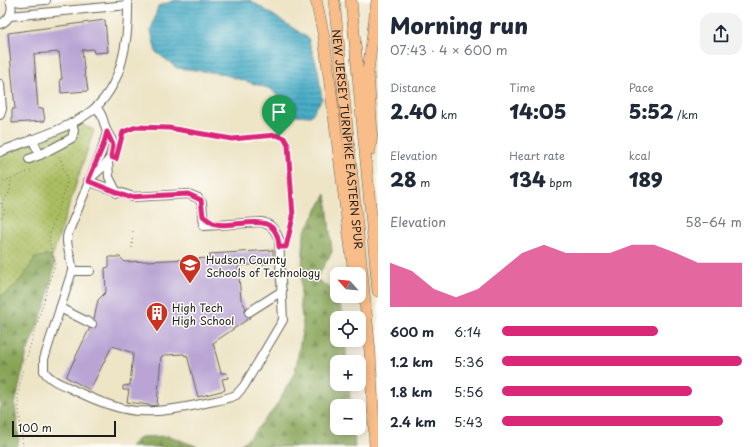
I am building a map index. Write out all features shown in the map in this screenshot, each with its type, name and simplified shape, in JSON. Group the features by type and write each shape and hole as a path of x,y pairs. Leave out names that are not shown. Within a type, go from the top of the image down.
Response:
{"highway":[{"path":"316,0 322,26 353,267"},
{"name":"NEW JERSEY TURNPIKE EASTERN SPUR","path":"334,0 368,334 375,447"},
{"name":"NEW JERSEY TURNPIKE EASTERN SPUR","path":"351,0 378,291"},
{"path":"368,184 372,134 368,94 368,63 377,0"},
{"path":"360,303 368,334"}],"street":[{"path":"10,16 12,8 10,0 21,2 46,0"},
{"path":"0,24 10,16 128,3 127,31 121,63 109,92 96,107 72,123 0,152"},
{"path":"0,84 1,112"},
{"path":"88,181 108,162 112,153 113,145 102,115 96,107"},
{"path":"29,159 69,140 74,135 72,123"},
{"path":"88,181 137,198 192,195 201,200 204,226 217,224 265,223 275,231 279,239 284,315 281,325 239,392 232,396 157,412 123,410 108,406 55,381 46,374 44,359 72,271 72,260 66,237 88,181 103,146 107,132"},
{"path":"32,139 40,155"},
{"path":"108,162 109,177 117,192"},
{"path":"203,216 217,224"},
{"path":"72,271 90,271"},
{"path":"249,312 282,291"},
{"path":"60,308 92,324"}],"path":[{"path":"121,143 123,132 136,127 169,128 232,139 276,135 284,138 288,145 293,217 286,247 279,247"},
{"path":"23,447 18,399 21,376 55,264 49,241 50,232 65,191 67,179 56,147"},
{"path":"0,183 33,170"},
{"path":"2,204 12,188 11,179"},
{"path":"0,203 5,211 0,219"},
{"path":"132,248 133,230"}],"green space":[{"path":"80,124 94,130 27,333 10,397 14,440 18,447 0,447 0,155"},
{"path":"326,194 332,252 316,279 330,288 330,303 339,303 342,311 330,311 330,347 346,347 346,355 330,355 330,391 350,391 350,399 330,399 330,435 354,435 355,447 237,447 248,439 275,408 295,372 303,327 300,302 304,233"},
{"path":"49,255 55,263 47,301 27,352 15,405 19,439 17,447 0,447 0,296 11,290 16,285 35,258"},
{"path":"170,436 198,447 129,447 140,437"}],"water":[{"path":"176,0 250,0 308,38 318,70 322,99 311,116 295,115 271,89 219,73 177,68 156,52 151,31 158,6"}],"building":[{"path":"105,20 108,52 94,53 93,49 82,50 88,91 61,93 60,79 62,79 59,52 34,54 38,109 43,108 45,121 12,123 12,109 15,109 8,33"},
{"name":"High Tech High School","path":"273,250 273,263 238,266 241,299 251,317 213,343 221,373 227,373 228,378 222,379 225,390 198,397 187,355 165,355 161,357 157,406 127,402 129,390 123,390 123,386 130,385 133,353 112,346 90,390 66,377 94,319 98,300 106,292 105,268 109,267 109,257 120,257 125,262 210,258 210,254"}],"place":[{"name":"Hudson County Schools of Technology","path":"190,284"},
{"name":"High Tech High School","path":"157,332"}],"route":[{"path":"128,128 169,128 232,139 279,136 284,138 288,145 293,217 286,247 279,247 279,239 275,231 272,227 265,223 213,223 203,216 201,200 192,195 188,194 137,198 124,195 88,181 95,167 107,132 113,145 111,157 116,159 122,134 128,128"}]}
